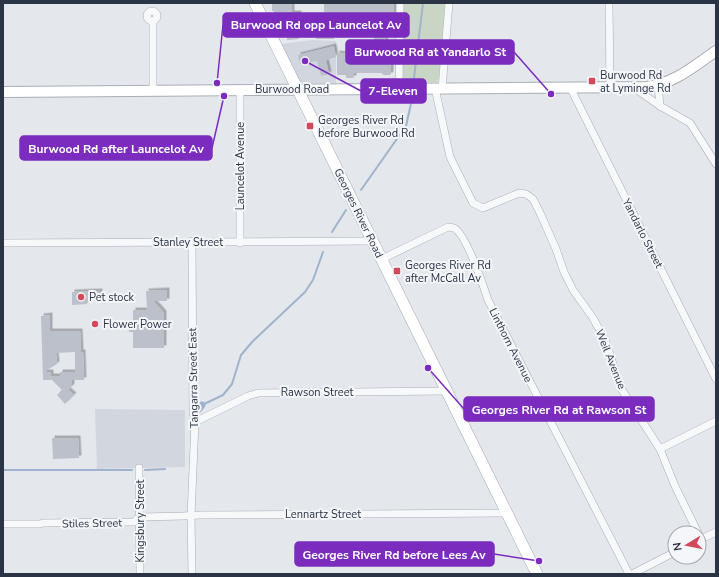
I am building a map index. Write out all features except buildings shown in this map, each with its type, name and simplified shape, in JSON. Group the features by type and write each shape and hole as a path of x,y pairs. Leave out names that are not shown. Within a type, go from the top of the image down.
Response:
{"main road":[{"name":"Georges River Road","path":"255,3 537,574"},
{"name":"Burwood Road","path":"3,92 633,87 658,85 680,76 716,51"}],"street":[{"path":"399,89 400,3"},
{"path":"438,88 449,3"},
{"path":"609,3 610,88"},
{"path":"153,21 153,90"},
{"path":"658,85 660,106"},
{"name":"Yandarlo Street","path":"570,87 716,379"},
{"path":"633,87 660,106 690,123 716,164"},
{"name":"Weil Avenue","path":"438,88 450,157 473,203 483,208 519,192 526,194 533,199 573,290 593,318 605,340 622,390 660,449 693,525"},
{"name":"Launcelot Avenue","path":"240,89 240,243"},
{"name":"Linthorn Avenue","path":"382,260 448,227 454,228 457,231 468,248 479,273 488,300 630,574"},
{"name":"Tangarra Street East","path":"192,241 193,412 195,422 192,574"},
{"name":"Stanley Street","path":"3,243 226,241 240,243 372,241"},
{"name":"Rawson Street","path":"195,422 248,396 258,393 446,390"},
{"path":"660,449 716,421"},
{"name":"Kingsbury Street","path":"140,468 140,574"},
{"name":"Lennartz Street","path":"139,518 192,516 507,513"},
{"name":"Stiles Street","path":"3,524 134,522 139,518"},
{"path":"630,574 667,556"}],"shaded area":[{"path":"312,40 336,41 336,83 302,83 299,80 281,44"},
{"path":"95,409 185,410 185,467 97,469"}],"green space":[{"path":"402,3 445,3 439,78 437,82 402,81"}],"waterway":[{"path":"414,78 423,3"},
{"path":"361,190 406,126 412,99"},
{"path":"332,232 346,210"},
{"path":"202,405 223,395 232,384 241,355 253,341 305,292 313,280 323,252"},
{"path":"199,409 202,405"},
{"path":"145,470 165,469"},
{"path":"3,470 132,470"}],"place":[{"name":"7-Eleven","path":"305,61"},
{"name":"Burwood Rd at Lyminge Rd","path":"592,81"},
{"name":"Burwood Rd opp Launcelot Av","path":"217,83"},
{"name":"Burwood Rd at Yandarlo St","path":"551,94"},
{"name":"Burwood Rd after Launcelot Av","path":"224,96"},
{"name":"Georges River Rd before Burwood Rd","path":"310,126"},
{"name":"Georges River Rd after McCall Av","path":"397,271"},
{"name":"Pet stock","path":"81,297"},
{"name":"Flower Power","path":"95,324"},
{"name":"Georges River Rd at Rawson St","path":"428,368"},
{"name":"Georges River Rd before Lees Av","path":"539,561"}]}
